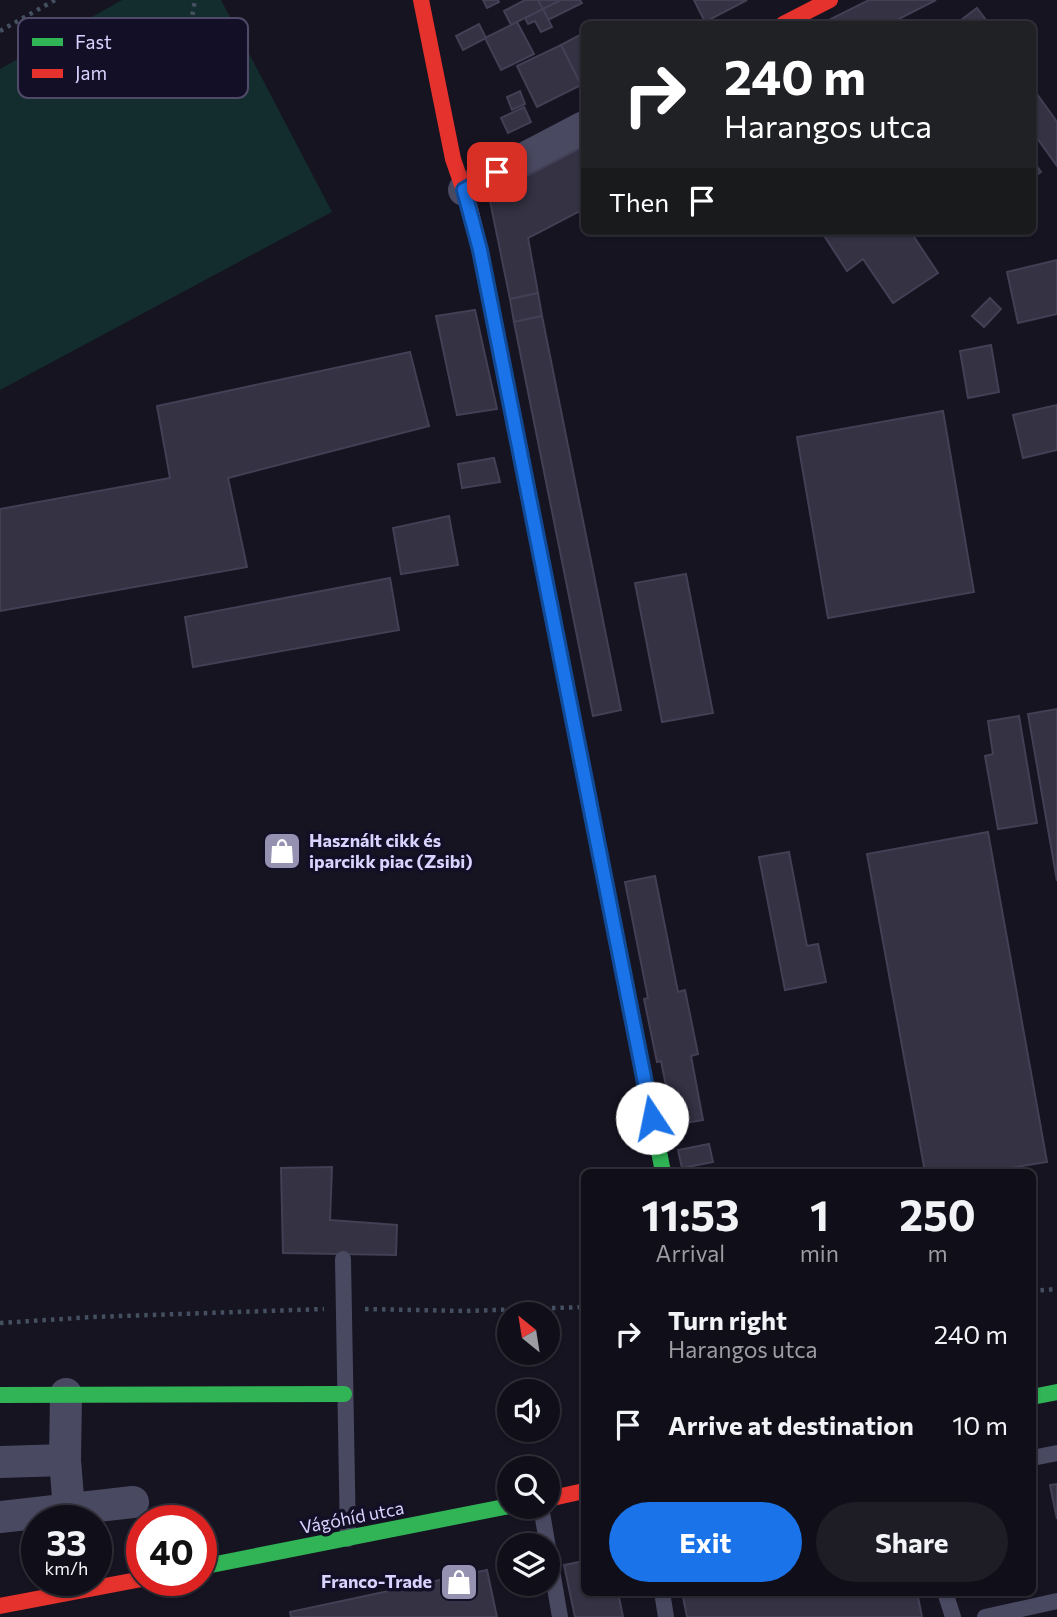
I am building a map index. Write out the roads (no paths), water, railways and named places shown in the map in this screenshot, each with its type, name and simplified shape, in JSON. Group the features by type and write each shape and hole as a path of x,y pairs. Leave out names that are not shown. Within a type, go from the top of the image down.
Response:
{"street":[{"path":"421,0 453,159 480,250 662,1169"},
{"path":"789,21 830,0"},
{"path":"464,190 581,129"},
{"path":"1036,1396 1057,1392"},
{"path":"66,1394 65,1460 69,1505"},
{"path":"0,1395 344,1394"},
{"path":"0,1462 65,1460"},
{"path":"560,1496 581,1492"},
{"path":"109,1505 133,1502"},
{"name":"Vágóhíd utca","path":"217,1564 497,1508"},
{"path":"0,1517 21,1515"},
{"path":"0,1606 126,1582"}],"lane":[{"path":"344,1259 348,1539"},
{"path":"1036,1457 1057,1453"},
{"path":"543,1519 560,1617"},
{"path":"663,1596 666,1617"},
{"path":"946,1596 953,1617"},
{"path":"985,1617 1057,1601"}],"place":[{"name":"Használt cikk és iparcikk piac (Zsibi)","path":"282,851"},
{"name":"Franco-Trade","path":"459,1582"}]}
